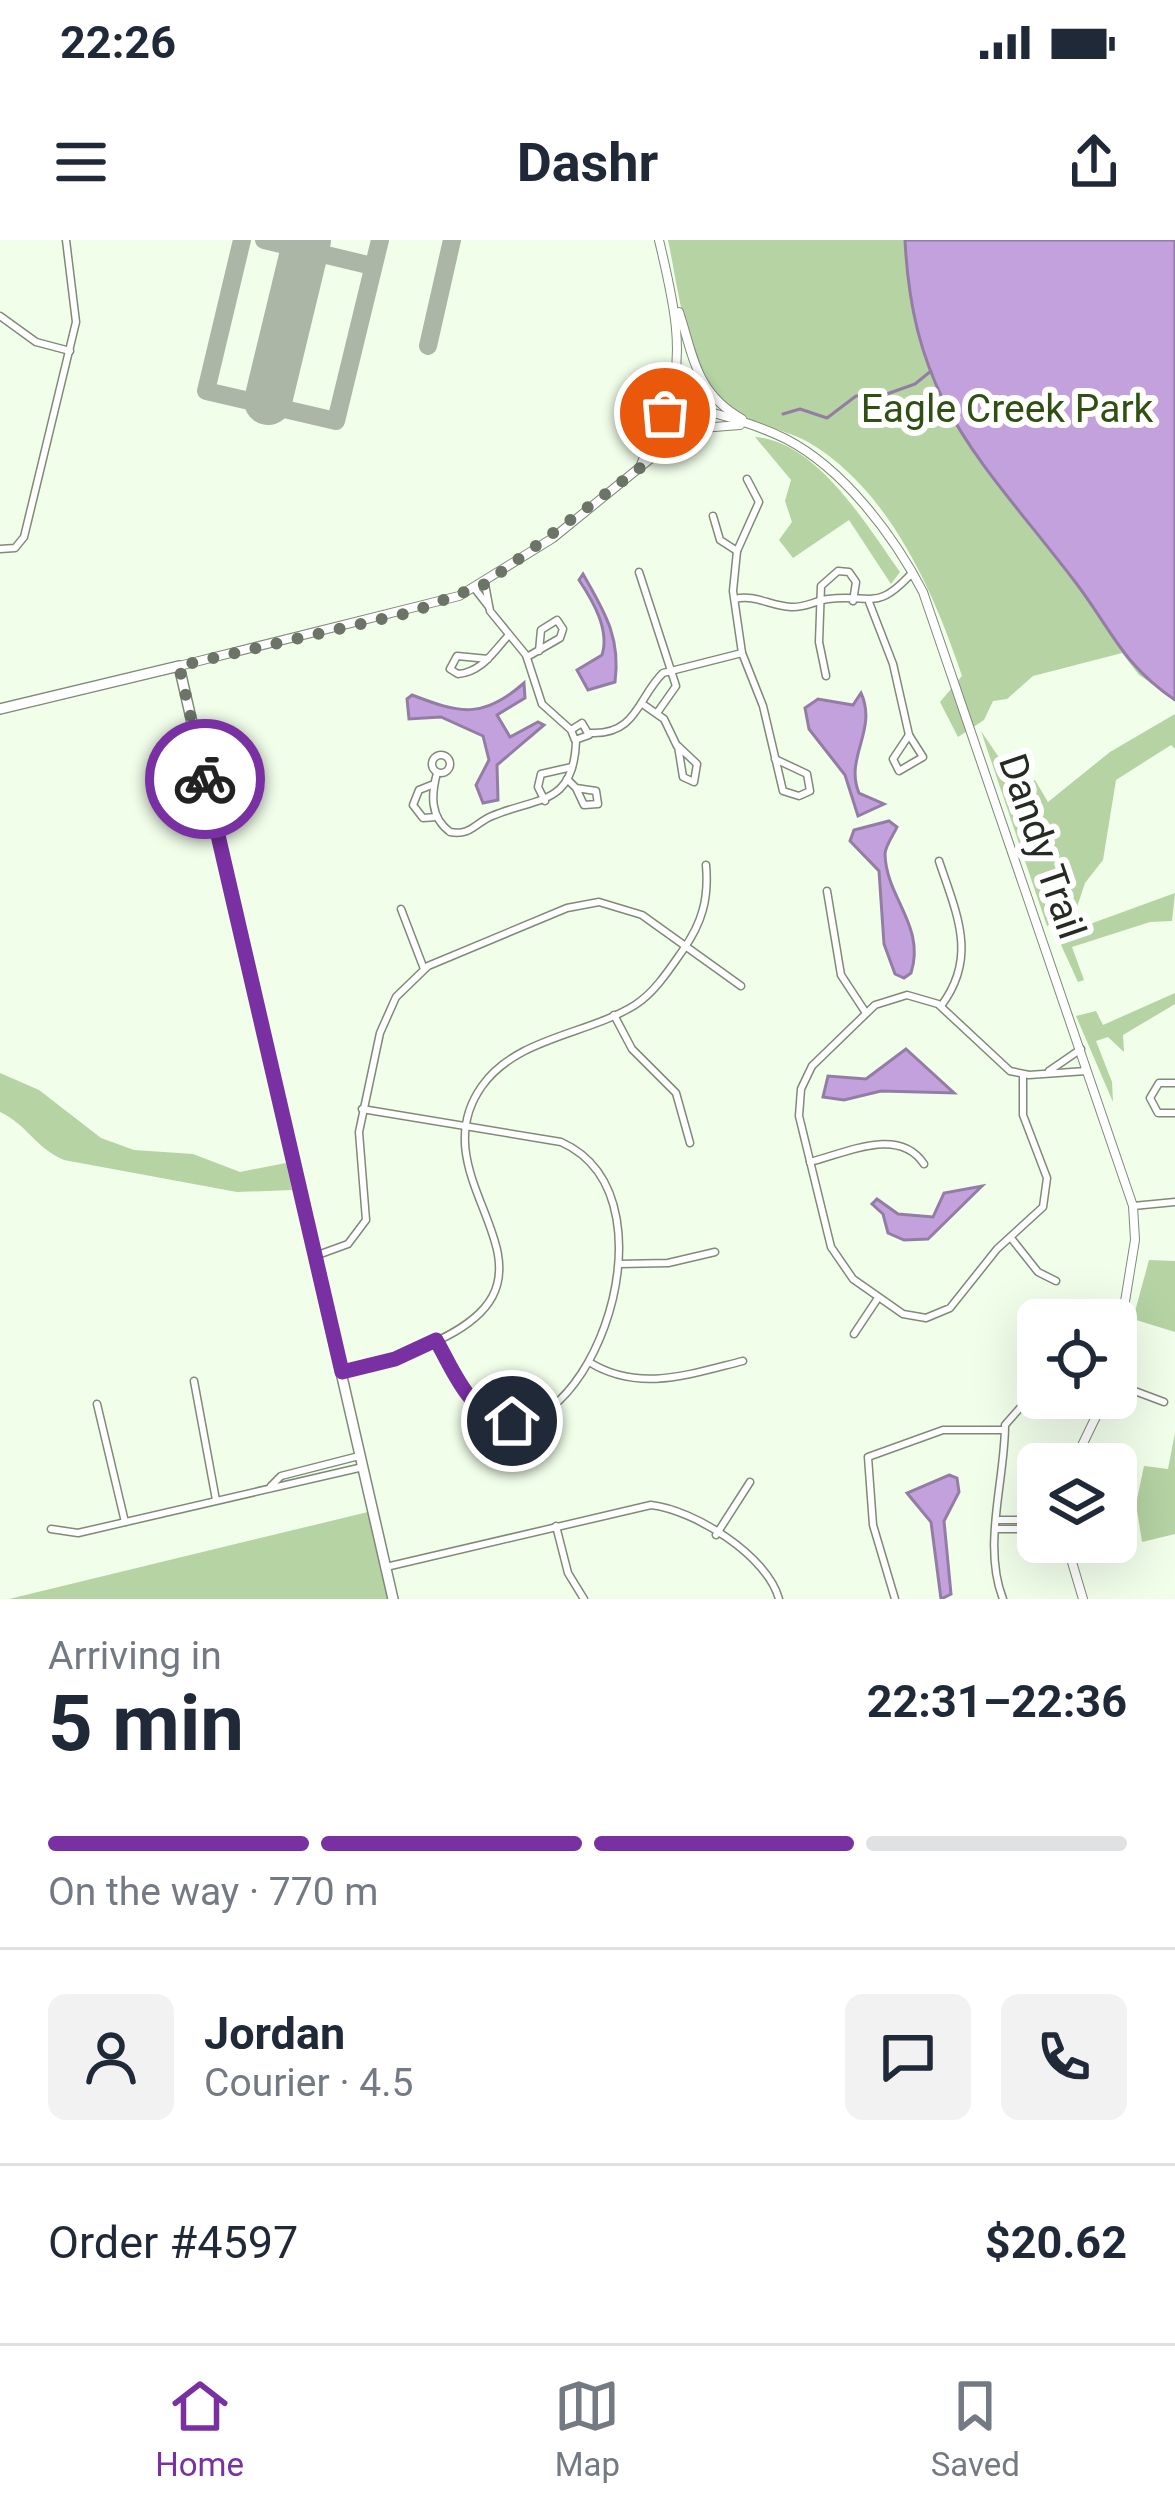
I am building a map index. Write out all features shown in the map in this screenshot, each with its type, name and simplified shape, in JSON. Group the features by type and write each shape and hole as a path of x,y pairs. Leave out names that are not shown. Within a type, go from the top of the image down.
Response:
{"main road":[{"path":"0,709 179,666 393,1599"}],"street":[{"path":"0,549 15,548 24,537 70,351 77,302 66,240"},
{"path":"659,240 699,380 721,406 753,426"},
{"path":"640,468 670,401 678,349 670,286"},
{"path":"0,316 33,341 70,351"},
{"path":"670,401 753,426"},
{"path":"179,666 412,612 475,589 694,430 753,426"},
{"name":"Dandy Trail","path":"753,426 798,446 834,474 920,585 1133,1206 1134,1243 1125,1299"},
{"path":"747,479 759,502 737,551 735,598 742,653 760,696 775,759 783,791 799,796 810,790 807,774 775,759"},
{"path":"713,516 720,540 737,551"},
{"path":"826,676 819,642 821,586 844,570 854,577 853,601"},
{"path":"639,572 672,670 674,695 657,713"},
{"path":"894,592 912,573"},
{"path":"485,584 489,608"},
{"path":"735,598 750,596 790,607 822,600 868,602 920,585"},
{"path":"437,772 437,817 450,832 463,834 493,815 544,801 567,779 572,767 576,741 571,730 542,704 527,657 475,589"},
{"path":"868,602 893,664 909,735 923,758 899,771 893,759 909,735"},
{"path":"527,657 538,651 562,635 560,623 552,620 541,630 538,651"},
{"path":"488,659 457,656 450,669 471,673 488,659 508,636"},
{"path":"576,741 590,733 616,730 644,705 656,680 672,670 742,653"},
{"path":"644,705 657,713 677,746 683,777 694,782 699,773 695,758 677,746"},
{"path":"571,730 582,723 590,733"},
{"path":"544,801 537,785 541,774 572,767"},
{"path":"567,779 576,788"},
{"path":"434,784 416,793 413,806 423,818 437,817"},
{"path":"939,861 964,950 957,982 941,1006"},
{"path":"342,1372 395,1359 482,1310 502,1268 499,1245 467,1163 466,1126 482,1087 508,1060 614,1016 651,992 686,946 704,911 706,865"},
{"path":"827,891 841,975 866,1012"},
{"path":"315,1256 343,1248 366,1220 368,1198 358,1145 362,1109 387,1015 424,969 593,902 631,909 741,986"},
{"path":"401,909 424,969"},
{"path":"1023,1075 1023,1112 1048,1188 1040,1213 942,1313 910,1316 853,1280 834,1253 799,1116 804,1080 821,1055 866,1012 887,998 907,995 941,1006 993,1060 1023,1075 1089,1071"},
{"path":"614,1016 632,1049 676,1093 690,1143"},
{"path":"1046,1073 1081,1049"},
{"path":"1175,1083 1156,1084 1150,1100 1161,1114 1175,1113"},
{"path":"362,1109 561,1142 584,1155 603,1185 619,1264 613,1311 589,1362 541,1414 502,1420 472,1402 436,1340"},
{"path":"810,1162 893,1143 907,1146 924,1163"},
{"path":"1133,1206 1175,1202"},
{"path":"1011,1238 1039,1272 1056,1281"},
{"path":"619,1264 661,1264 716,1252"},
{"path":"854,1334 878,1298"},
{"path":"589,1362 625,1378 651,1381 742,1361"},
{"path":"194,1381 216,1500"},
{"path":"1137,1392 1164,1402"},
{"path":"97,1404 124,1522"},
{"path":"1003,1599 997,1578 996,1525 1006,1461 1004,1430 1017,1408"},
{"path":"895,1599 873,1522 868,1457 934,1432 1004,1430"},
{"path":"51,1529 78,1532 124,1522 268,1488 281,1476 362,1461"},
{"path":"716,1535 750,1482"},
{"path":"386,1567 651,1505 680,1513 765,1569 778,1599"},
{"path":"996,1525 1017,1522"},
{"path":"996,1525 1017,1527"},
{"path":"556,1526 568,1574 584,1599"},
{"path":"1072,1563 1083,1599"}],"green space":[{"name":"Eagle Creek Park","path":"668,240 1175,240 1175,699 1139,675 1122,653 1033,676 1007,699 993,701 984,720 958,737 940,702 962,676 938,611 905,545 837,462 808,442 734,410 712,387 692,348"},
{"path":"755,437 799,453 838,489 900,572 891,584 849,520 793,558 779,540 792,522 785,501 791,480"},
{"path":"1175,714 1175,749 1171,745 1116,780 1103,860 1085,883 1077,907 1047,926 981,731 1019,787 1035,780 1048,802 1110,752"},
{"path":"1175,893 1172,921 1150,922 1072,947 1084,980 1078,982 1057,936"},
{"path":"1175,993 1175,1004 1123,1035 1124,1052 1108,1037 1096,1041 1112,1082 1113,1102 1076,1016 1096,1011 1103,1025"},
{"path":"0,1073 39,1090 101,1138 134,1150 193,1154 240,1172 286,1163 292,1190 237,1192 64,1160 0,1112"},
{"path":"1149,1260 1175,1261 1175,1332 1137,1320"},
{"path":"1175,1433 1175,1534 1142,1542 1137,1499 1144,1466 1168,1469"},
{"path":"372,1511 392,1599 9,1599"}],"shaded area":[{"path":"905,240 1175,240 1175,700 1131,661 958,427 922,346"},
{"path":"583,574 609,625 616,666 615,682 588,690 577,670 602,655 604,636 595,606 579,580"},
{"path":"524,683 525,698 497,715 510,737 538,722 544,725 497,765 498,800 483,803 476,785 489,760 483,736 441,717 409,719 407,699 412,695 470,710 495,703"},
{"path":"861,693 866,719 855,780 859,793 884,804 858,816 845,775 809,729 805,708 818,699 853,705"},
{"path":"889,821 897,827 885,851 887,870 913,941 911,973 904,978 895,974 884,944 879,871 850,841 854,830"},
{"path":"906,1049 954,1093 881,1091 844,1100 823,1097 828,1076 866,1079"},
{"path":"982,1186 928,1239 904,1240 888,1233 883,1214 872,1204 877,1199 898,1214 933,1217 944,1193"},
{"path":"949,1475 957,1478 959,1492 944,1521 951,1594 941,1599 931,1522 907,1493"}],"waterway":[{"path":"783,414 800,409 827,418 856,396 884,395 915,384 931,371"}],"taxiway":[{"path":"242,240 206,391 336,421 380,240"},
{"path":"264,240 368,265"},
{"path":"428,346 452,240"}],"runway":[{"path":"268,401 307,240"}],"way so far":[{"path":"205,779 179,666 412,612 485,584 553,538 640,468 665,413"}],"route":[{"path":"205,779 342,1372 395,1359 436,1340 472,1402 490,1416 512,1421"}]}
